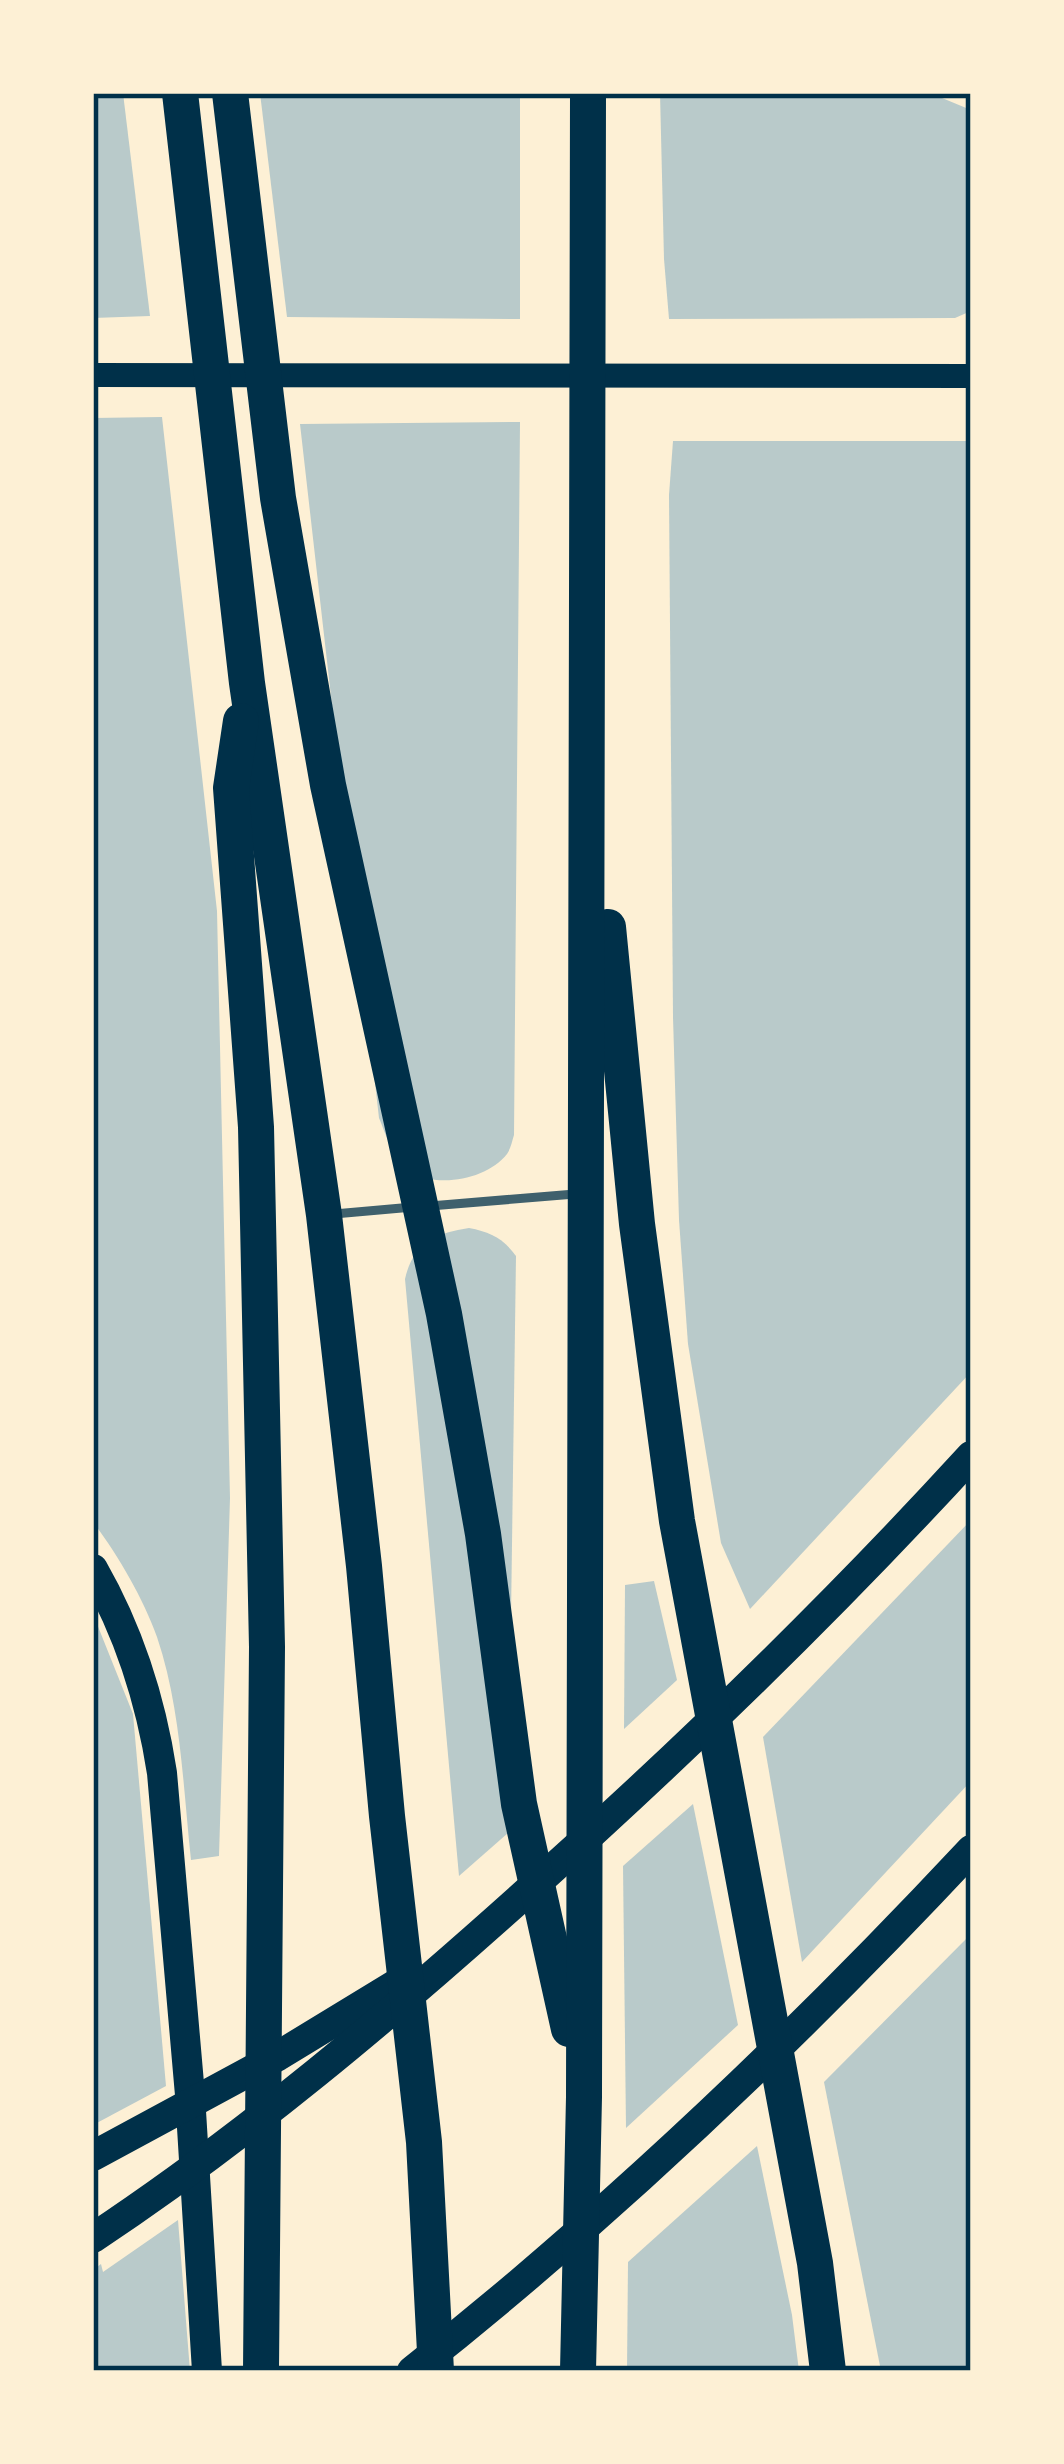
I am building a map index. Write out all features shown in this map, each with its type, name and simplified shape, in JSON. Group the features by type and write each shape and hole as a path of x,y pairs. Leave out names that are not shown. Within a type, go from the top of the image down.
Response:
{"highway":[{"path":"180,93 247,683 324,1214 424,2142 436,2371"},
{"path":"230,93 278,498 328,784 421,1206 483,1534 519,1804 584,2097"},
{"path":"578,2371 584,2097 588,93"},
{"path":"588,606 616,1024 660,1408 696,1635 815,2263 828,2371"},
{"path":"247,683 231,788 256,1127 267,1623 261,2371"},
{"path":"815,2263 844,2371"}],"main road":[{"path":"93,375 971,376"},
{"path":"97,2235 300,2087 501,1916 699,1734 971,1456"},
{"path":"93,1569 135,1659 159,1754 190,2095 208,2371"},
{"path":"412,2371 677,2144 774,2053 971,1850"},
{"path":"97,2154 278,2056 501,1916"}],"lane":[{"path":"324,1214 586,1193"}],"shaded area":[{"path":"93,93 123,93 150,316 93,318"},
{"path":"260,93 520,93 520,319 287,317"},
{"path":"660,93 930,93 971,110 971,311 955,318 669,319"},
{"path":"162,417 217,911 230,1498 219,1856 191,1860 180,1748 165,1664 137,1592 93,1522 93,418"},
{"path":"520,422 514,1135 507,1154 487,1170 459,1179 431,1179 402,1164 379,1118 300,424"},
{"path":"673,441 971,441 971,1372 750,1609 721,1543 688,1344 679,1220 673,1017 669,495"},
{"path":"469,1228 496,1237 516,1256 508,1833 459,1876 405,1279 420,1248 446,1233"},
{"path":"971,1520 971,1781 802,1962 763,1737"},
{"path":"654,1581 677,1680 624,1729 625,1585"},
{"path":"93,1614 133,1714 166,2086 93,2125"},
{"path":"693,1804 738,2025 626,2128 623,1866"},
{"path":"971,1934 971,2371 881,2371 824,2082"},
{"path":"757,2146 799,2371 627,2371 628,2262"},
{"path":"178,2220 190,2371 93,2371 93,2270 101,2264 103,2272"}]}
